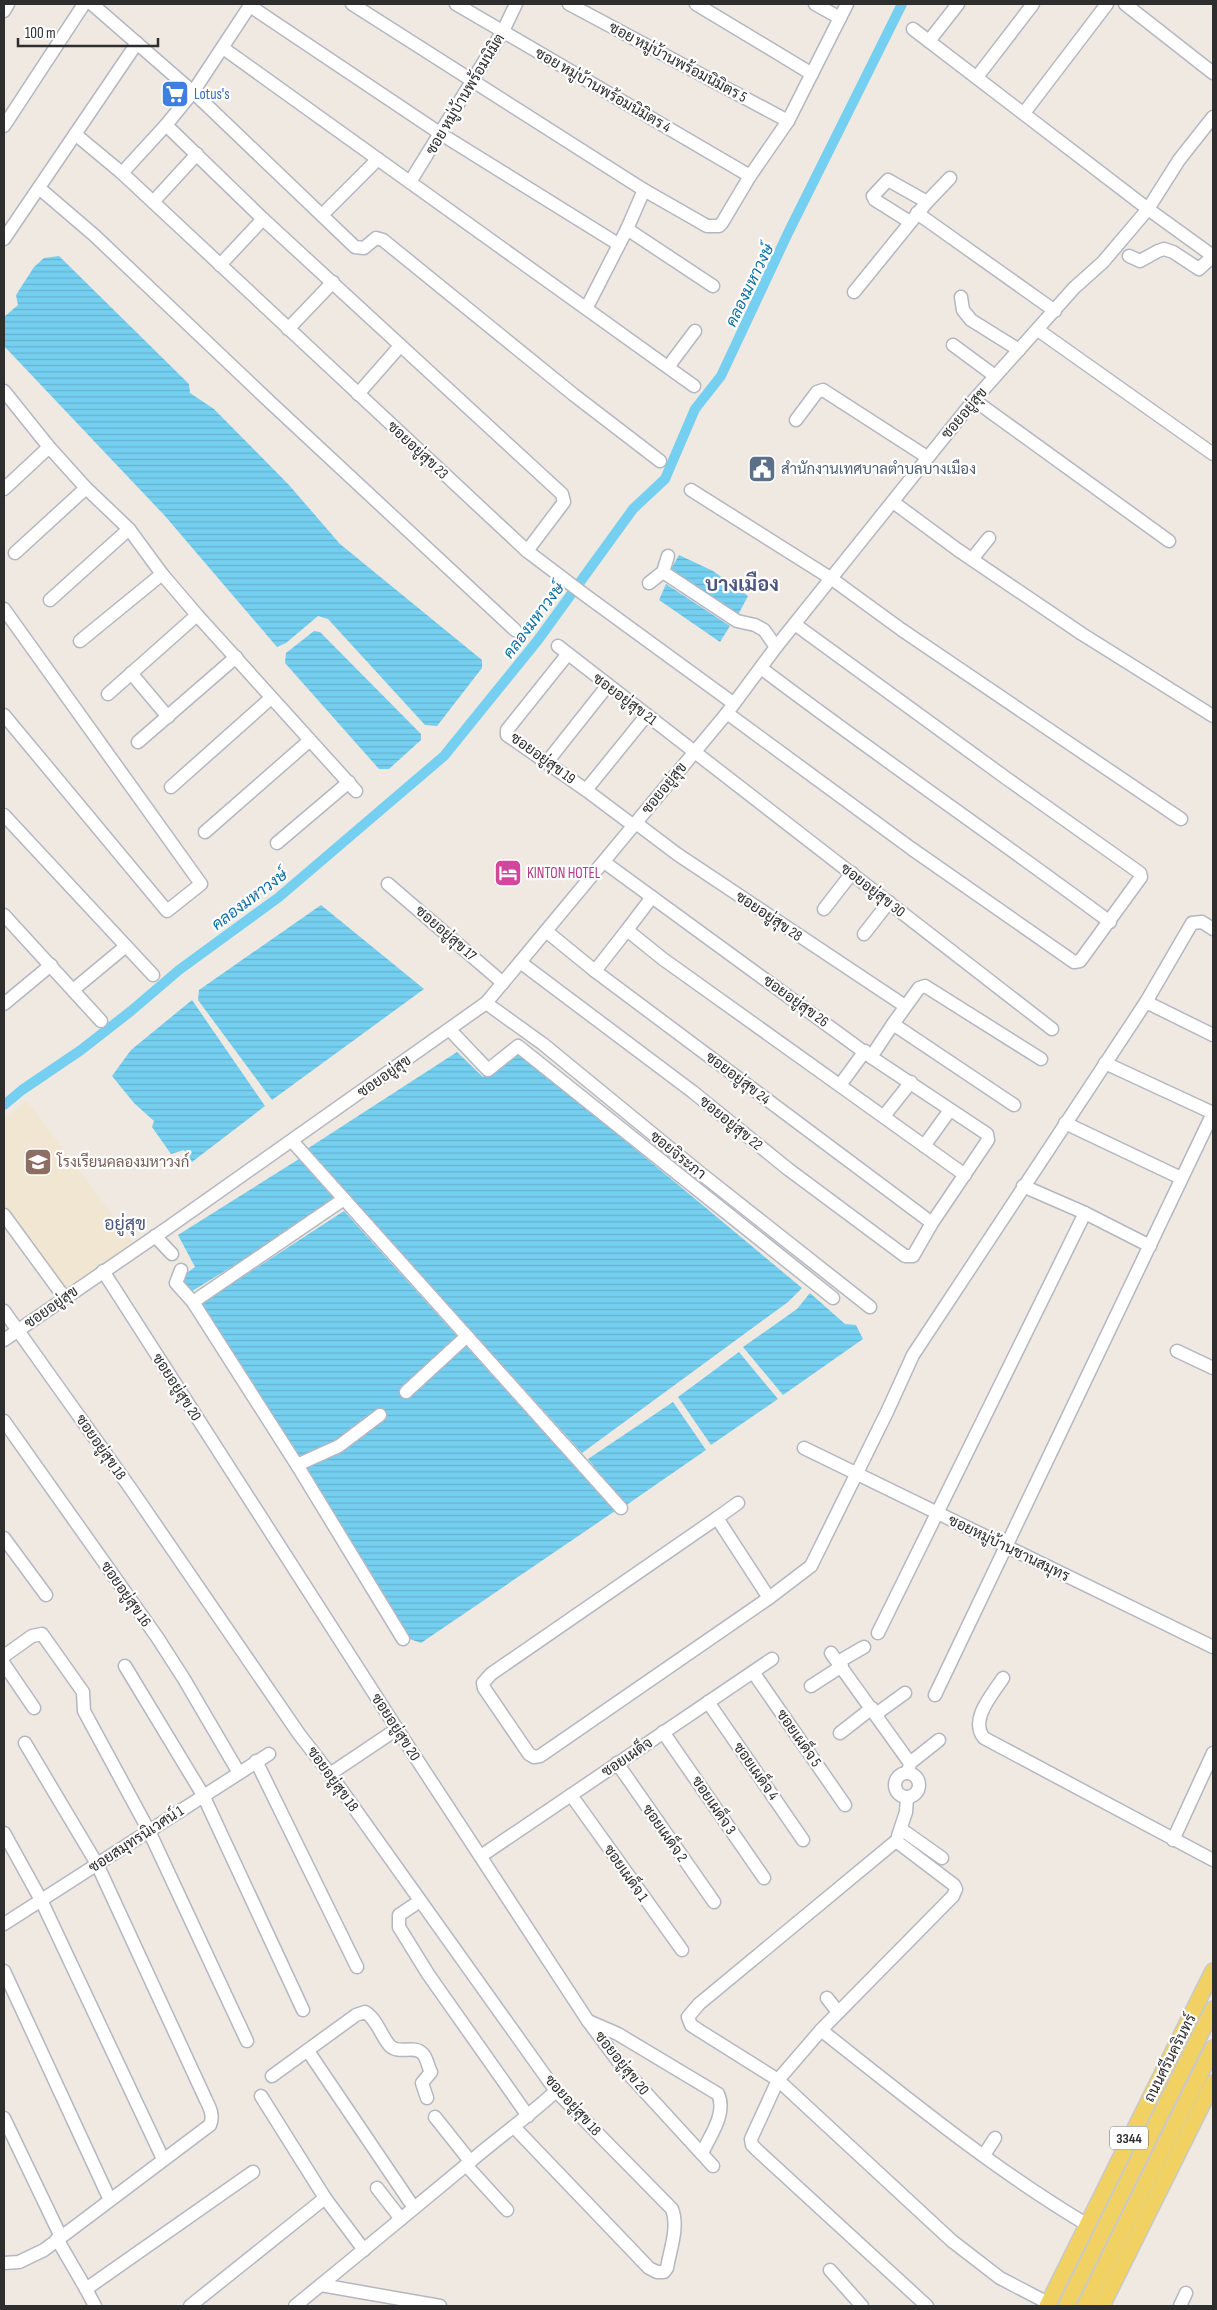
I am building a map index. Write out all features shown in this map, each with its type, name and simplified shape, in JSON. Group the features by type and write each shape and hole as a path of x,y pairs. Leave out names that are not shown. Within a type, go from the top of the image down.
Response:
{"main road":[{"name":"ถนนศรีนครินทร์","path":"1048,2305 1086,2224 1213,1971"},
{"name":"ถนนศรีนครินทร์","path":"1066,2306 1213,2009"},
{"name":"3344","path":"1085,2306 1213,2048"},
{"path":"1102,2306 1213,2083"}],"street":[{"path":"4,11 8,4"},
{"path":"4,126 84,4"},
{"path":"92,4 193,92 355,247 364,248 376,238 382,240 566,389 660,461"},
{"path":"352,4 644,190 707,226 719,226 750,176 788,121 847,4"},
{"name":"ซอย หมู่บ้านพร้อมนิมิตร 4","path":"456,4 750,176"},
{"name":"ซอย หมู่บ้านพร้อมนิมิต","path":"410,182 442,134 471,80 503,31 516,4"},
{"name":"ซอย หมู่บ้านพร้อมนิมิตร 5","path":"568,4 788,121"},
{"path":"696,4 812,74"},
{"path":"815,4 840,18"},
{"path":"930,41 958,4"},
{"path":"978,77 1033,4"},
{"path":"1024,113 1107,4"},
{"path":"1125,4 1213,73"},
{"path":"122,173 193,92 250,5 442,134 618,244"},
{"path":"913,29 1148,209 1213,256 1199,269 1168,250 1158,250 1140,261 1129,256"},
{"path":"4,239 137,43"},
{"path":"223,48 378,158 494,244 587,307 694,386"},
{"name":"ซอยอยู่สุข","path":"4,1340 486,1004 730,708 776,647 893,502 927,456 995,376 1074,288 1103,262 1148,209 1179,160 1213,117"},
{"path":"166,125 263,219 562,494 564,502 527,551"},
{"name":"ซอยอยู่สุข 23","path":"75,134 122,173 527,551 912,849 1074,962 1080,961 1141,877 1140,873 998,773 796,624"},
{"path":"153,202 197,154"},
{"path":"322,215 378,158"},
{"path":"854,292 926,202 950,178"},
{"path":"926,202 888,180 873,196 875,200 913,218 1055,311"},
{"path":"39,188 94,235 278,410 515,630"},
{"path":"587,307 627,229 644,190"},
{"path":"220,265 263,219"},
{"path":"627,229 713,286"},
{"path":"288,329 333,282"},
{"path":"961,297 963,310 971,320 1019,350"},
{"path":"668,367 695,330"},
{"path":"1038,330 1213,454"},
{"path":"358,394 400,346"},
{"path":"953,346 995,376"},
{"path":"796,420 817,392 823,390 927,456"},
{"path":"4,391 48,447 86,488 129,528 162,574 197,615 352,787 276,843"},
{"path":"974,400 1169,541"},
{"path":"4,489 48,447"},
{"path":"15,553 86,488"},
{"path":"691,490 832,579 902,630 1181,819"},
{"path":"893,502 1082,634 1213,716"},
{"path":"50,600 129,528"},
{"path":"972,559 989,538"},
{"path":"649,583 663,572 668,556"},
{"path":"663,572 737,621 755,625 764,630 776,647"},
{"path":"80,641 162,574"},
{"path":"4,609 201,884 167,911 4,715"},
{"path":"108,694 197,615"},
{"name":"ซอยอยู่สุข 21","path":"562,651 646,716 694,750"},
{"name":"ซอยอยู่สุข 19","path":"562,651 507,732 508,736 635,824"},
{"path":"138,742 236,657"},
{"path":"762,668 891,765 1007,846 1110,922"},
{"path":"131,673 168,717"},
{"path":"547,762 608,685"},
{"path":"171,787 271,698"},
{"path":"586,790 646,716"},
{"path":"205,832 309,741"},
{"name":"ซอยอยู่สุข 30","path":"694,750 727,779 852,873 1052,1029"},
{"path":"4,815 153,975"},
{"name":"ซอยอยู่สุข 28","path":"635,824 905,1006"},
{"name":"ซอยอยู่สุข 26","path":"604,862 868,1054 987,1134 988,1138 965,1175"},
{"path":"824,909 852,873"},
{"name":"ซอยอยู่สุข 17","path":"388,884 503,983"},
{"path":"595,971 652,897"},
{"path":"864,934 889,902"},
{"path":"4,916 100,1021"},
{"path":"738,1503 491,1674 482,1683 489,1698 529,1754 534,1757 540,1756 769,1598 811,1566 888,1412 913,1355 1146,1002 1192,923 1202,922 1213,929"},
{"path":"627,930 663,959 965,1175 932,1223"},
{"name":"ซอยอยู่สุข 24","path":"546,931 595,971 932,1223"},
{"path":"73,990 126,946"},
{"name":"ซอยอยู่สุข 22","path":"520,962 694,1092 788,1169 905,1256 914,1256 932,1223"},
{"path":"4,1004 51,966"},
{"path":"840,1085 893,1024 919,988 925,986 1041,1059"},
{"path":"1146,1002 1213,1035"},
{"name":"ซอยจิระภา","path":"486,1004 543,1044 699,1172 870,1307"},
{"path":"893,1024 1014,1104"},
{"path":"450,1030 488,1070 518,1046 833,1298"},
{"path":"935,1695 1213,1113 1106,1063"},
{"path":"884,1116 911,1082"},
{"path":"924,1146 950,1110"},
{"path":"1065,1123 1181,1178"},
{"path":"292,1141 621,1508"},
{"path":"1023,1186 1085,1213 1150,1246"},
{"path":"193,1302 344,1199"},
{"path":"878,1633 1085,1213"},
{"path":"4,1215 64,1297"},
{"path":"155,1236 172,1254"},
{"path":"182,1270 176,1283 193,1302 297,1465 403,1639"},
{"name":"ซอยอยู่สุข 20","path":"103,1271 397,1729 482,1856 588,2021 624,2069 713,2166"},
{"name":"ซอยอยู่สุข 18","path":"4,1311 104,1451 299,1734 330,1774 556,2091 672,2209 675,2217 675,2226 667,2268 664,2272 657,2272 649,2268 514,2127"},
{"path":"406,1392 467,1336"},
{"path":"1176,1352 1213,1368"},
{"path":"297,1465 339,1446 380,1415"},
{"name":"ซอยอยู่สุข 16","path":"4,1421 157,1637 239,1773"},
{"name":"ซอยหมู่บ้านชานสมุทร","path":"804,1448 1213,1647"},
{"path":"717,1518 769,1598"},
{"path":"4,1538 46,1595"},
{"path":"4,1656 39,1633 46,1639 83,1692 84,1710 149,1831 247,2041"},
{"path":"811,1686 837,1660 864,1647"},
{"name":"ซอยเผด็จ","path":"482,1856 772,1659"},
{"path":"837,1660 874,1711 909,1768"},
{"path":"4,1664 34,1708"},
{"path":"125,1666 204,1795 303,2010"},
{"name":"ซอยเผด็จ 5","path":"753,1672 845,1805"},
{"path":"1003,1678 978,1721 978,1731 984,1738 1040,1766 1173,1840 1213,1860"},
{"path":"840,1733 905,1694"},
{"name":"ซอยเผด็จ 4","path":"708,1702 803,1840"},
{"path":"330,1774 397,1729"},
{"name":"ซอยเผด็จ 3","path":"663,1732 764,1878"},
{"path":"939,1740 895,1782 897,1793 907,1798 898,1835 699,2004 688,2017 691,2025 778,2080 952,2241 1000,2278 1048,2305"},
{"path":"4,2263 20,2262 32,2257 59,2238 210,2125 212,2112 97,1864 25,1743"},
{"path":"1173,1840 1213,1753"},
{"name":"ซอยสมุทรนิเวศน์ 1","path":"4,1924 269,1754"},
{"path":"256,1761 357,1967"},
{"name":"ซอยเผด็จ 2","path":"617,1764 714,1902"},
{"name":"ซอยเผด็จ 1","path":"571,1795 682,1950"},
{"path":"4,1833 41,1900 163,2159"},
{"path":"898,1835 942,1858"},
{"path":"898,1835 948,1879 956,1889 953,1896 838,2012 778,2080 753,2131 752,2145 926,2306"},
{"path":"420,1901 399,1915 399,1927 428,1974 528,2116"},
{"path":"4,1971 110,2200"},
{"path":"828,1998 838,2012"},
{"path":"272,2076 356,2015 367,2012 391,2046 398,2050 416,2049 423,2054 431,2072 422,2082 427,2098"},
{"path":"588,2021 618,2034 718,2094 721,2101 720,2113 702,2153"},
{"path":"821,2030 984,2155 1043,2198 1086,2224"},
{"path":"308,2051 414,2208"},
{"path":"295,2306 556,2091"},
{"path":"261,2096 325,2198 364,2250"},
{"path":"435,2117 468,2163 507,2210"},
{"path":"4,2118 59,2238 96,2306"},
{"path":"984,2155 994,2138"},
{"path":"86,2289 253,2172"},
{"path":"377,2188 401,2219"},
{"path":"190,2306 325,2198"},
{"path":"830,2270 862,2306"},
{"path":"321,2285 440,2306"},
{"path":"1180,2306 1186,2293"}],"shaded area":[{"name":"โรงเรียนคลองมหาวงก์","path":"27,1101 133,1243 65,1290 4,1205 4,1118"}],"water":[{"path":"59,256 189,384 190,393 214,409 289,485 340,544 482,660 482,668 437,726 425,725 328,619 318,616 286,643 277,647 165,516 4,346 4,317 18,305 16,295 34,267 44,258"},
{"path":"679,555 713,571 748,596 738,615 671,569"},
{"path":"666,584 730,626 720,642 659,600"},
{"path":"314,631 320,632 421,734 421,740 389,769 379,769 285,663 286,653"},
{"path":"321,905 424,989 272,1100 198,1000 199,990"},
{"path":"192,1000 265,1106 192,1162 184,1150 171,1154 152,1127 154,1121 134,1103 112,1076 131,1050"},
{"path":"515,1049 802,1288 788,1302 582,1453 307,1149 457,1052 483,1077"},
{"path":"299,1159 334,1199 332,1205 189,1293 180,1278 195,1267 178,1235"},
{"path":"344,1211 615,1511 421,1643 407,1638 196,1307"},
{"path":"810,1293 845,1324 856,1325 863,1339 783,1395 743,1347 797,1309"},
{"path":"739,1352 778,1399 711,1445 678,1397"},
{"path":"673,1402 706,1450 625,1506 588,1459"}],"waterway":[{"name":"คลองมหาวงษ์","path":"4,1105 22,1090 81,1050 179,970 279,897 444,756 538,640 633,509 665,479 695,409 721,376 788,233 902,4"}],"place":[{"name":"Lotus's","path":"175,94"},
{"name":"สำนักงานเทศบาลตำบลบางเมือง","path":"762,469"},
{"name":"KINTON HOTEL","path":"508,873"},
{"name":"โรงเรียนคลองมหาวงก์","path":"38,1162"}],"district":[{"name":"บางเมือง","path":"742,584"},
{"name":"อยู่สุข","path":"125,1224"}]}
